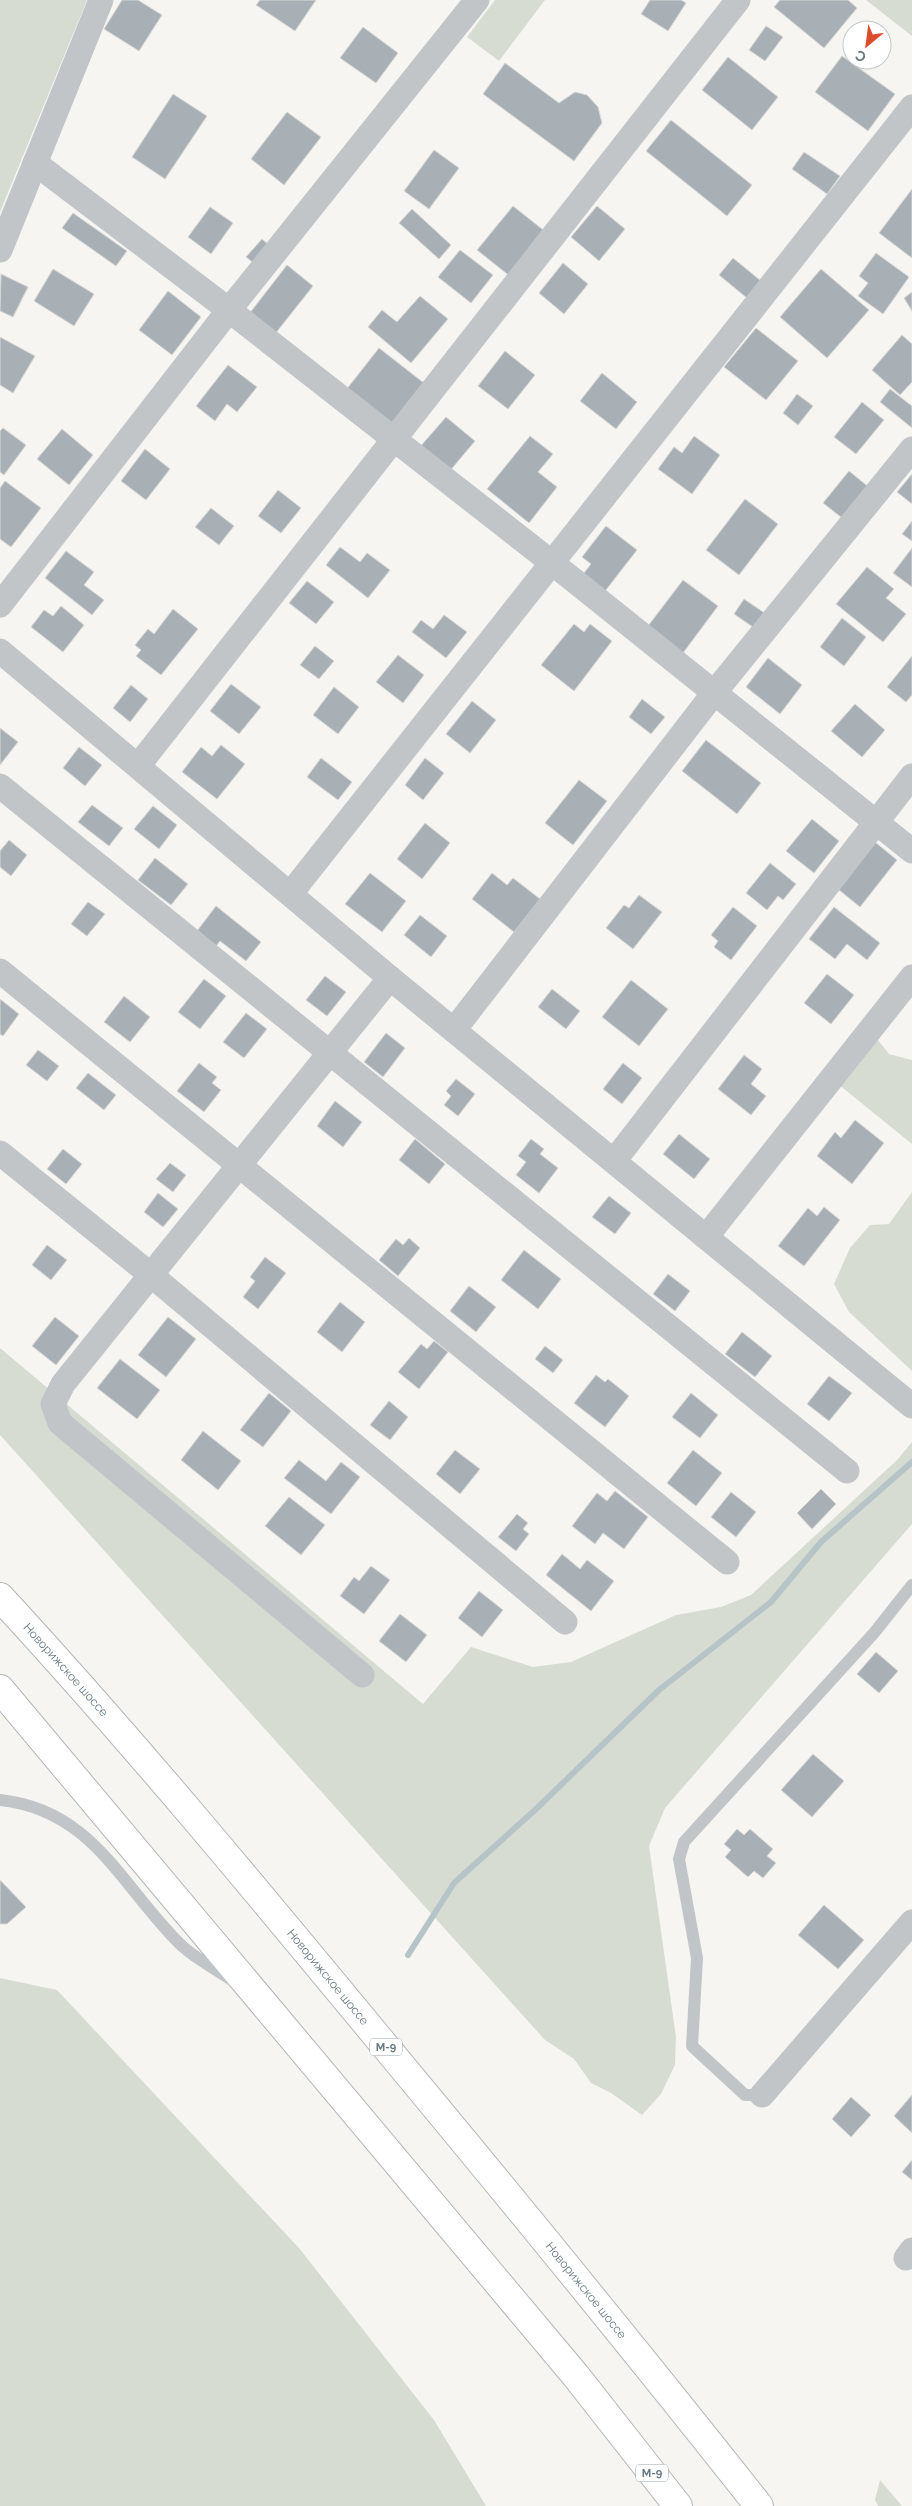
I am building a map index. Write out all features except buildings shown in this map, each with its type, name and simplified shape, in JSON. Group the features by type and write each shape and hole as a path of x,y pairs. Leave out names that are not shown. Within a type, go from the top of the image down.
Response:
{"highway":[{"name":"Новорижское шоссе","path":"0,1598 67,1670 296,1938 624,2335 759,2506"},
{"name":"М-9","path":"0,1689 570,2368 678,2506"}],"street":[{"path":"0,250 101,0"},
{"path":"0,605 229,310 477,0"},
{"path":"138,766 738,0"},
{"path":"291,893 550,562 912,106"},
{"path":"35,163 229,310 550,562 912,851"},
{"path":"454,1030 714,693 912,449"},
{"path":"0,651 291,893 390,978 912,1406"},
{"path":"614,1161 912,776"},
{"path":"0,786 847,1471"},
{"path":"0,971 727,1562"},
{"path":"706,1237 912,977"},
{"path":"362,1675 60,1423 53,1404 64,1384 390,978"},
{"path":"0,1153 151,1275 565,1622"},
{"path":"762,2095 912,1922"}],"lane":[{"path":"762,2095 745,2095 692,2046 697,1958 679,1858 684,1842 874,1633 912,1585"},
{"path":"0,1800 49,1811 75,1829 99,1849 180,1945 265,2004"}],"shaded area":[{"path":"0,0 87,0 0,212"},
{"path":"495,0 545,0 499,61 467,37"},
{"path":"866,0 912,0 912,36"},
{"path":"874,1035 889,1054 912,1060 912,1144 838,1084"},
{"path":"912,1192 912,1371 849,1312 834,1284 850,1248 870,1225 889,1224"},
{"path":"0,1348 423,1704 471,1647 533,1667 571,1662 676,1615 721,1607 751,1595 897,1460 912,1442 912,1524 665,1808 649,1846 676,2037 675,2065 661,2094 642,2115 611,2093 591,2083 574,2059 545,2040 0,1435"},
{"path":"0,1978 57,1990 299,2248 434,2420 486,2506 0,2506"},
{"path":"880,2480 902,2506 878,2506 875,2500"}],"waterway":[{"path":"408,1955 454,1883 535,1810 659,1690 771,1602 821,1542 912,1462"}]}
